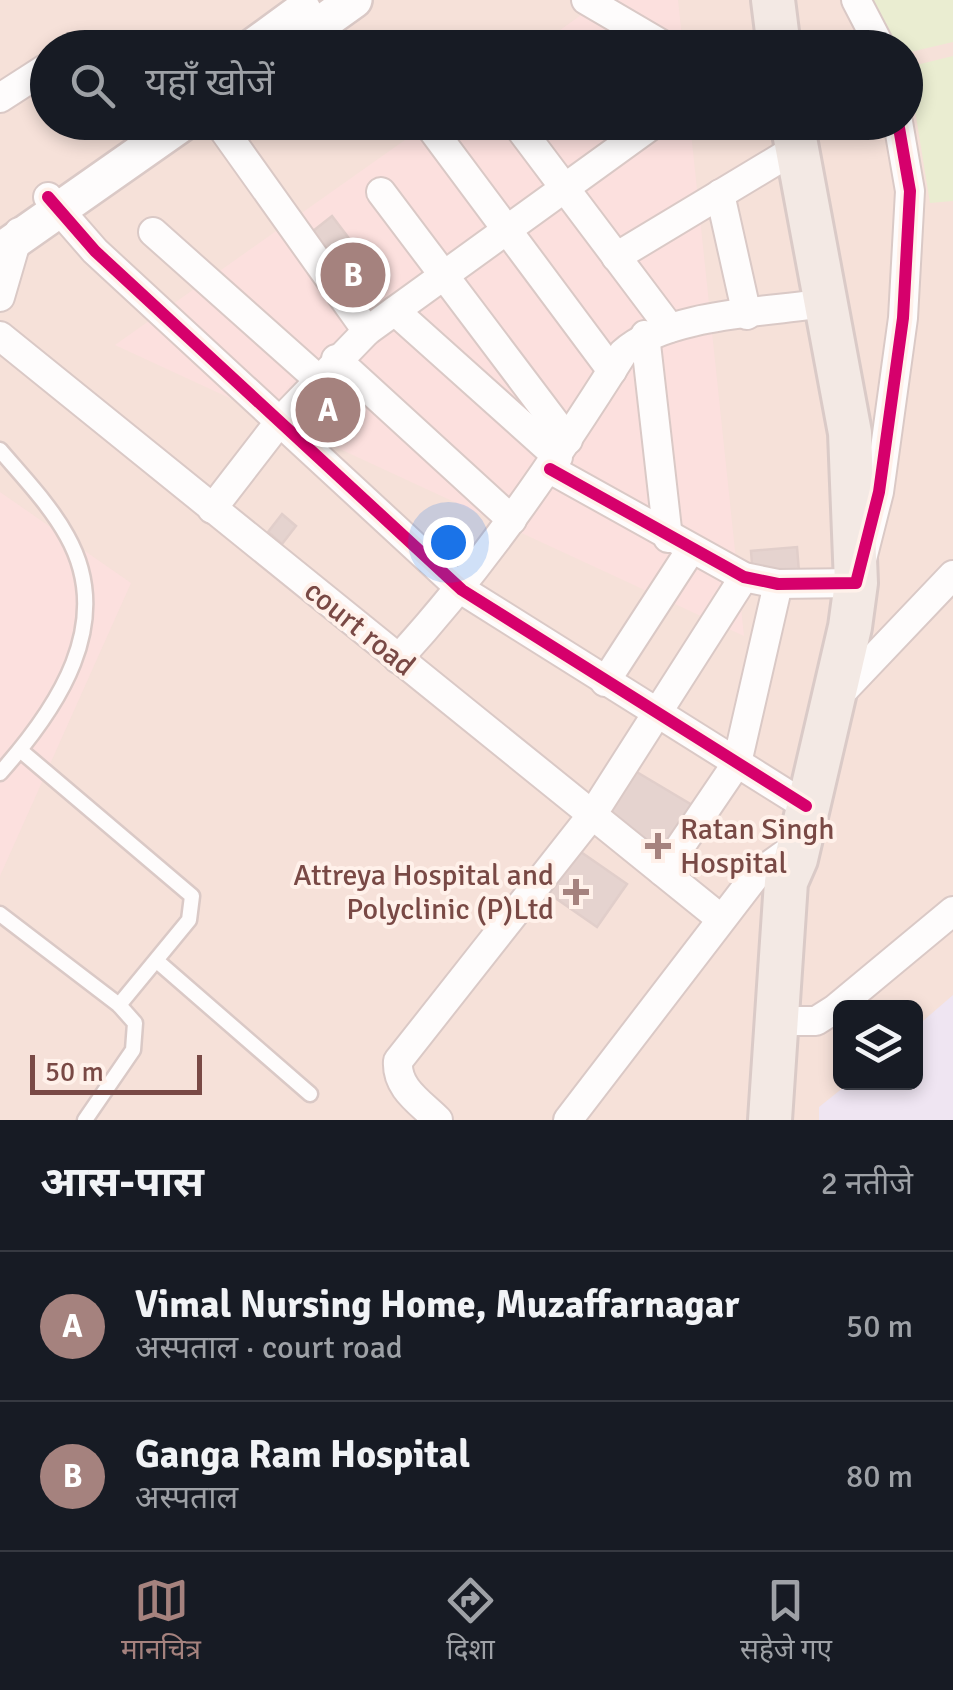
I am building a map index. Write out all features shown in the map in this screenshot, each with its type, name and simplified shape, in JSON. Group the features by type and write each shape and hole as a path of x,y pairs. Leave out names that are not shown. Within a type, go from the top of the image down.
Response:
{"main road":[{"path":"772,0 776,30"},
{"path":"770,1120 779,941 786,882 832,703 856,583 850,434 798,140"},
{"path":"786,1120 800,837"}],"street":[{"path":"586,0 637,30"},
{"path":"783,0 787,30"},
{"path":"856,0 872,30"},
{"path":"285,30 339,1"},
{"path":"307,30 339,1"},
{"path":"0,98 30,78"},
{"path":"0,297 25,224 126,140"},
{"path":"25,224 156,140"},
{"path":"231,140 367,332"},
{"path":"439,140 504,232 612,371"},
{"path":"528,140 616,257 658,332 679,544 605,682"},
{"path":"212,509 280,421 367,332 631,140"},
{"path":"616,257 720,194 785,140"},
{"path":"395,310 559,455 679,544 744,577 778,584 856,583 879,492 904,318 910,190 901,140"},
{"path":"382,192 559,455"},
{"path":"720,194 747,315"},
{"path":"25,224 95,250 462,590 737,763 800,837 756,874 568,1120"},
{"path":"153,232 512,520"},
{"path":"398,658 462,590 559,455 623,353 658,332 826,303"},
{"name":"court road","path":"0,336 720,918"},
{"path":"832,703 953,575"},
{"path":"438,1120 403,1086 397,1074 398,1060 592,815 744,577"},
{"path":"663,872 737,763 778,584"},
{"path":"790,1021 824,1016 953,911"}],"lane":[{"path":"0,450 68,536 80,566 86,610 80,650 64,689 0,773"},
{"path":"20,750 192,896 189,920 119,1005"},
{"path":"0,914 119,1005 135,1023 137,1038 85,1120"},
{"path":"157,960 310,1094"}],"shaded area":[{"path":"0,0 953,0 953,1120 0,1120"},
{"path":"602,0 678,0 681,30 560,30"},
{"path":"405,140 692,140 744,636 115,345"},
{"path":"0,492 131,583 0,876"},
{"path":"953,995 953,1120 819,1120 819,1107 840,1090 923,1090 923,1021"}],"green space":[{"path":"871,0 953,0 953,42 923,49 923,30 886,30"},
{"path":"953,56 953,201 930,203 920,140 923,140 923,63"}],"building":[{"path":"332,216 376,274 346,296 303,239"},
{"path":"329,389 343,401 325,423 311,411"},
{"path":"282,514 296,526 282,544 268,532"},
{"path":"797,547 799,572 753,577 751,551"},
{"path":"630,768 697,808 661,865 607,810"},
{"path":"578,850 627,884 597,927 548,893"}],"cycle path":[{"path":"550,469 744,577 778,584 856,583 879,492 903,318 910,191 901,140"},
{"path":"48,197 95,251 462,590 806,806"}],"place":[{"name":"Ganga Ram Hospital","path":"353,275"},
{"name":"Vimal Nursing Home, Muzaffarnagar","path":"328,410"},
{"name":"Ratan Singh Hospital","path":"658,846"},
{"name":"Attreya Hospital and Polyclinic (P)Ltd","path":"576,892"}]}
